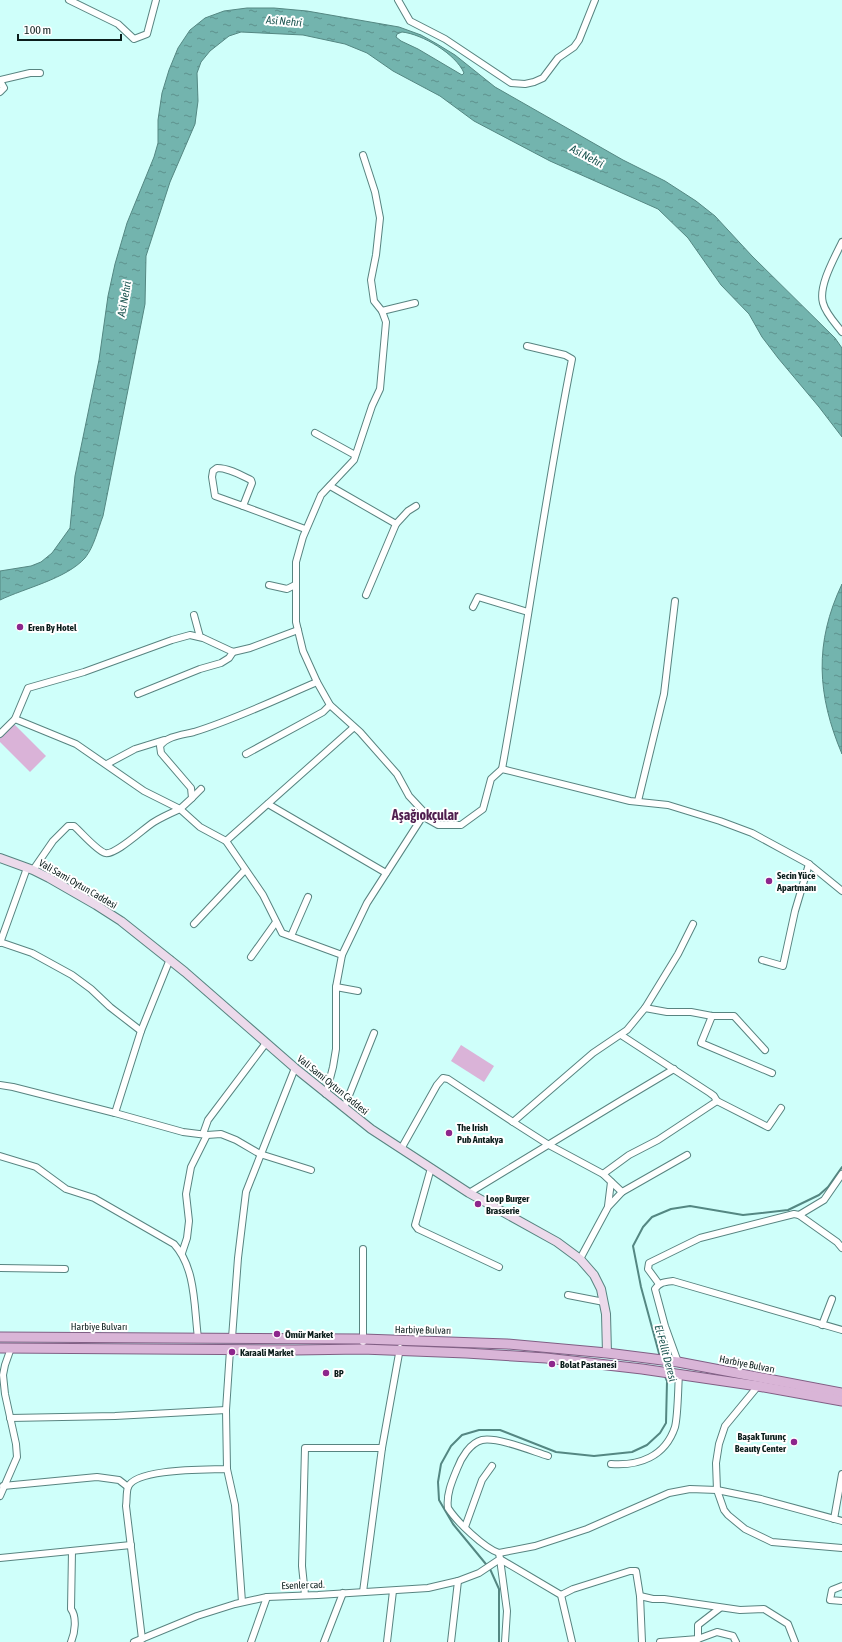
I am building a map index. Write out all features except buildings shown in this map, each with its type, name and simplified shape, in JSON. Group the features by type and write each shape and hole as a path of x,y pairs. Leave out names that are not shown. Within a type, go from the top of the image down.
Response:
{"main road":[{"name":"Harbiye Bulvarı","path":"0,1337 363,1339 507,1344 607,1353 678,1362 842,1392"},
{"name":"Harbiye Bulvarı","path":"0,1348 230,1350 362,1349 466,1352 546,1358 642,1369 758,1386 842,1401"}],"street":[{"path":"69,0 118,24 134,38 147,34 156,0"},
{"path":"398,0 410,21 444,39 511,83 524,84 534,82 542,78 558,58 574,47 582,33 595,0"},
{"path":"0,92 4,88 0,80 30,73 40,74"},
{"path":"326,1094 334,1067 336,1049 336,988 342,955 367,903 422,816 423,811 409,796 397,774 360,732 353,728 330,705 317,682 303,651 296,622 296,562 305,529 321,495 354,460 372,406 380,389 386,322 382,311 374,301 371,280 376,255 380,218 375,192 362,155"},
{"path":"842,242 826,277 822,294 823,304 842,332"},
{"path":"382,311 415,303"},
{"path":"422,816 438,825 461,825 483,809 491,778 502,769 521,665 528,612 572,359 565,355 527,346"},
{"path":"315,434 355,455"},
{"path":"243,506 252,483 251,480 222,468 217,468 213,471 212,476 215,496 305,529"},
{"path":"330,486 396,524"},
{"path":"366,595 396,524 408,511 416,506"},
{"path":"269,585 287,589 295,585"},
{"path":"473,607 478,597 528,612"},
{"path":"638,801 664,694 675,601"},
{"path":"194,615 200,637"},
{"path":"0,734 15,719 28,688 84,672 172,640 190,635 200,637 233,652 250,648 298,630"},
{"path":"138,694 200,669 221,663 230,658 233,652"},
{"path":"107,764 134,749 195,731 317,682"},
{"path":"246,754 323,712 330,705"},
{"path":"15,719 76,744 144,791 180,809 200,827 226,841 263,895 282,933 342,955"},
{"path":"226,841 353,728"},
{"path":"164,740 160,746 162,753 180,770 191,788 192,798"},
{"path":"502,769 630,801 668,805 720,821 752,833 809,864 842,891"},
{"path":"141,1032 110,1008 91,988 72,975 37,956 0,943 30,869 53,841 68,826 74,826 99,849 109,853 116,850 154,822 180,809 201,789"},
{"path":"268,804 386,873"},
{"name":"Vali Sami Oytun Caddesi","path":"0,858 30,869 70,889 108,912 170,960 295,1068 344,1108 401,1149 469,1194 557,1242 580,1259 598,1282 604,1302 607,1353"},
{"path":"762,960 783,966 795,911 809,864"},
{"path":"194,924 246,870"},
{"path":"292,936 308,897"},
{"path":"251,957 276,922"},
{"path":"513,1122 593,1053 627,1030 645,1008 678,954 693,924"},
{"path":"116,1113 141,1032 170,960"},
{"path":"336,988 358,991"},
{"path":"645,1008 667,1012 691,1012 712,1016 734,1016 765,1050"},
{"path":"712,1016 701,1043 772,1073"},
{"path":"344,1108 374,1033"},
{"path":"621,1035 714,1096 717,1101 768,1127 781,1108"},
{"path":"182,1253 187,1238 189,1221 186,1194 190,1174 205,1134 208,1120 266,1043"},
{"path":"232,1338 238,1258 246,1192 295,1068"},
{"path":"469,1194 674,1069"},
{"path":"401,1149 437,1084 443,1078 448,1079 549,1144 603,1174 622,1192"},
{"path":"0,1085 14,1086 183,1132 221,1134 236,1140 260,1154 311,1170"},
{"path":"603,1174 629,1155 658,1140 717,1101"},
{"path":"580,1259 608,1207 622,1192 687,1155"},
{"path":"0,1156 36,1167 66,1189 94,1198 174,1244 182,1253 190,1275 198,1338"},
{"path":"431,1168 416,1225 418,1229 499,1267"},
{"path":"799,1215 824,1200 842,1174"},
{"path":"608,1207 611,1182"},
{"path":"659,1284 648,1269 649,1263 682,1245 717,1232 794,1214 799,1215 837,1242 842,1248"},
{"path":"362,1349 363,1249"},
{"path":"0,1268 65,1269"},
{"path":"678,1362 665,1326 655,1290 659,1284 663,1282 673,1282 842,1330"},
{"path":"568,1295 604,1302"},
{"path":"822,1325 832,1299"},
{"path":"363,1592 382,1448 401,1340"},
{"path":"0,1496 2,1486 17,1457 16,1444 3,1375 4,1365 11,1348"},
{"path":"230,1350 226,1410 227,1470 235,1505 242,1602"},
{"path":"611,1464 624,1465 637,1463 658,1452 665,1446 675,1426 679,1374"},
{"path":"758,1386 725,1426 719,1444 716,1463 717,1490 724,1510 745,1529 772,1542 842,1548"},
{"path":"10,1418 115,1416 226,1410"},
{"path":"548,1456 493,1440 482,1440 475,1444 463,1456 447,1502 450,1512 486,1547 561,1595 572,1642"},
{"path":"305,1595 302,1566 305,1448 382,1448"},
{"path":"465,1527 482,1480 492,1466"},
{"path":"142,1639 126,1506 128,1487 144,1475 158,1472 227,1470"},
{"path":"834,1519 842,1474"},
{"path":"2,1486 96,1478 119,1480 128,1487"},
{"path":"500,1556 587,1530 669,1493 690,1489 717,1490 761,1499 842,1521"},
{"path":"0,1558 131,1545"},
{"path":"71,1642 75,1624 74,1613 71,1609 72,1551"},
{"path":"500,1556 507,1611 505,1642"},
{"name":"Esenler cad.","path":"134,1642 197,1616 242,1602 267,1597 394,1591 428,1588 458,1581 479,1573 500,1556"},
{"path":"561,1595 580,1586 636,1571 640,1596 642,1642"},
{"path":"451,1642 458,1581"},
{"path":"842,1586 832,1590 830,1600 842,1601"},
{"path":"387,1642 394,1591"},
{"path":"324,1642 343,1593"},
{"path":"640,1596 720,1608 740,1610 764,1609 788,1624 795,1642"},
{"path":"251,1642 267,1597"},
{"path":"698,1638 698,1625 720,1608"},
{"path":"660,1642 698,1638 717,1632 733,1636 736,1642"},
{"path":"153,1634 154,1642"}],"shaded area":[{"path":"14,724 46,756 30,772 0,742 0,738"},
{"path":"461,1045 494,1066 484,1082 451,1061"}],"water":[{"name":"Asi Nehri","path":"247,8 274,8 307,11 399,27 421,35 455,55 495,87 623,160 665,181 696,201 715,216 752,256 835,338 842,348 842,437 762,337 749,314 721,285 688,238 658,209 550,161 474,121 440,96 393,71 367,53 345,44 303,35 241,32 229,36 210,51 201,62 197,73 198,101 195,124 170,182 146,256 145,304 103,516 93,543 85,558 67,572 0,600 0,571 31,566 41,562 52,553 70,528 75,476 99,360 108,296 115,264 127,223 154,157 158,143 158,120 162,93 178,48 190,30 205,18 224,11","holes":["402,32 438,46 454,59 464,73 462,75 396,37 397,34"]},
{"path":"842,584 842,754 828,711 822,669 823,648 827,627 833,606"}],"waterway":[{"name":"El-Fellit Deresi","path":"660,1357 641,1287 633,1246 643,1227 652,1217 671,1209 690,1206 743,1215 788,1210 819,1195 828,1187 842,1167"},
{"name":"El-Fellit Deresi","path":"499,1642 499,1589 490,1569 453,1524 439,1500 438,1482 441,1464 451,1446 462,1435 479,1430 500,1430 556,1452 594,1456 632,1452 647,1445 660,1433 666,1423 667,1381 664,1374"}],"place":[{"name":"Eren By Hotel","path":"20,627"},
{"name":"Secin Yüce Apartmanı","path":"769,881"},
{"name":"The Irish Pub Antakya","path":"449,1133"},
{"name":"Loop Burger Brasserie","path":"478,1204"},
{"name":"Ömür Market","path":"277,1334"},
{"name":"Karaali Market","path":"232,1352"},
{"name":"Bolat Pastanesi","path":"552,1364"},
{"name":"BP","path":"326,1373"},
{"name":"Başak Turunç Beauty Center","path":"794,1442"}],"district":[{"name":"Aşağıokçular","path":"425,815"}]}
